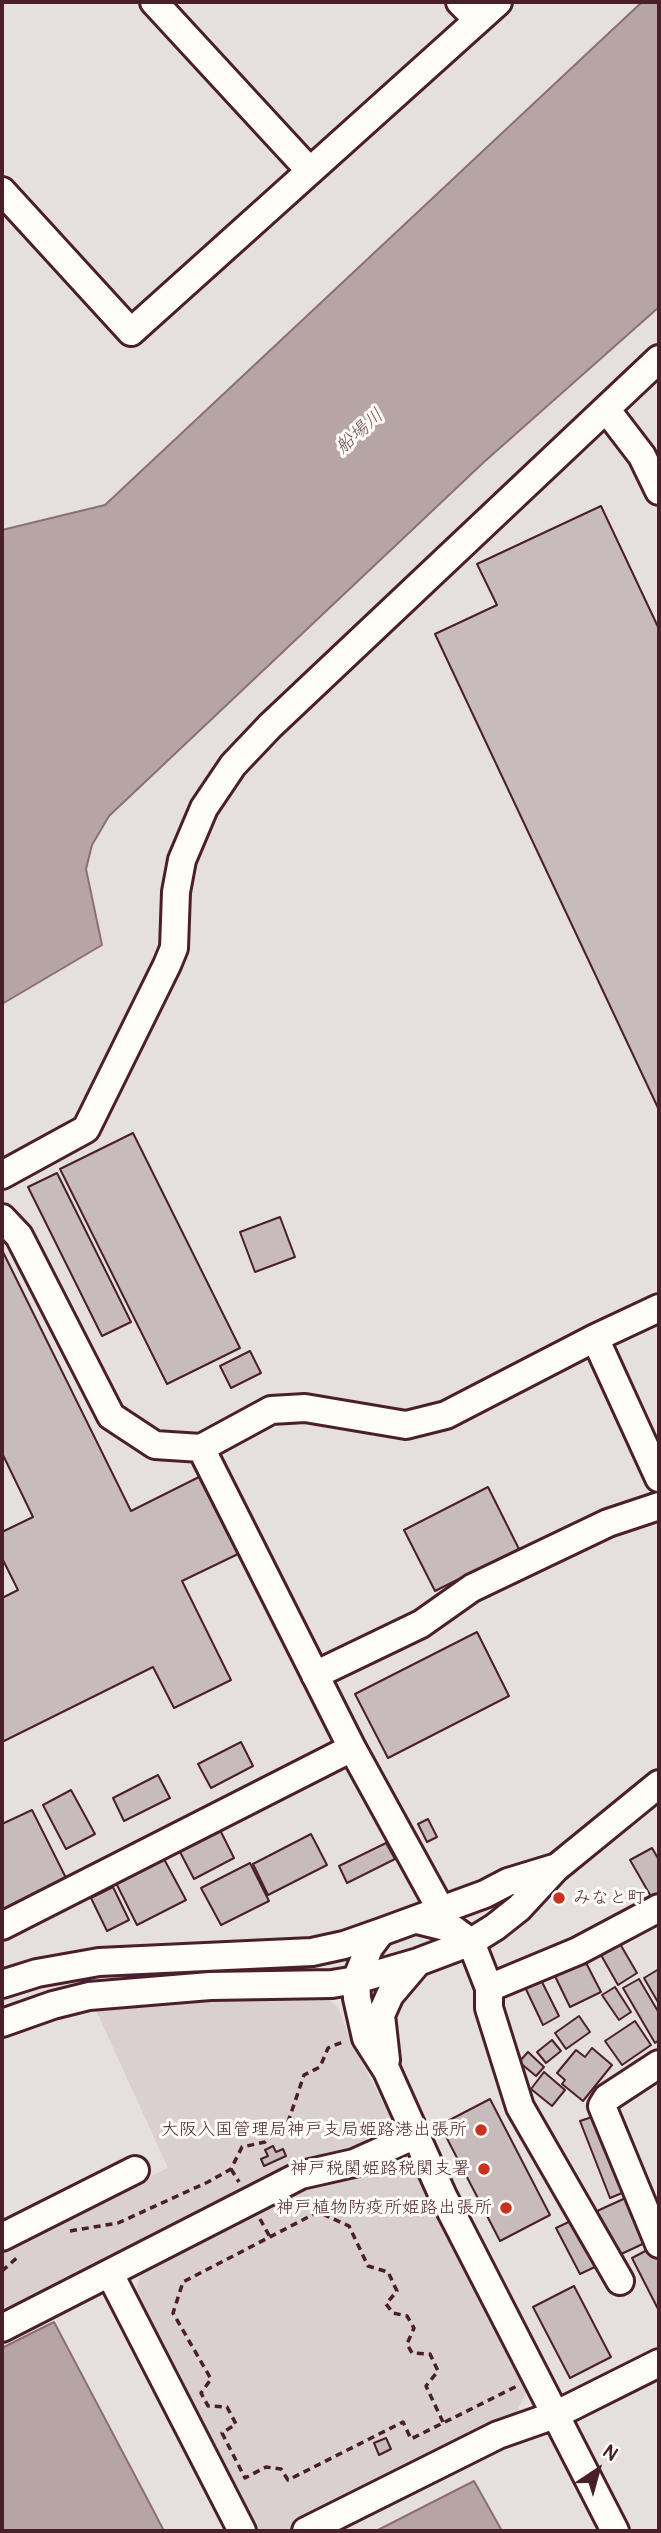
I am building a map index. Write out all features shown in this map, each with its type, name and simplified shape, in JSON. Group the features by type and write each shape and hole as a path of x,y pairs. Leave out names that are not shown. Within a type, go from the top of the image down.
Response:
{"street":[{"path":"153,2 310,171"},
{"path":"2,191 131,332 310,171 469,11 498,2"},
{"path":"2,1175 86,1129 167,965 174,947 176,892 182,860 204,808 233,765 270,726 659,359"},
{"path":"606,409 642,456 659,491"},
{"path":"2,1218 19,1236 111,1416 155,1445 201,1448 271,1410 305,1408 405,1425 446,1415 594,1338 659,1308"},
{"path":"594,1338 659,1478"},
{"path":"201,1448 352,1748 441,1910"},
{"path":"315,1675 421,1624 472,1588 608,1523 659,1506"},
{"path":"2,1926 352,1748"},
{"path":"2,2023 53,2005 122,1992 210,1986 332,1984 418,1962 471,1942 519,1908 556,1868 659,1784"},
{"path":"2,1984 37,1973 99,1962 312,1952 381,1933 485,1894 508,1882 556,1868"},
{"path":"489,1988 578,1951 659,1908"},
{"path":"416,1920 453,1929 471,1942 489,1988 489,2008 520,2106 620,2281"},
{"path":"381,1933 369,1948 356,1980 366,2038 387,2071 443,2196 615,2531"},
{"path":"312,1952 339,1963 356,1980 381,2015 387,2071"},
{"path":"381,2015 390,1995 418,1962"},
{"path":"657,2071 607,2098 602,2106 659,2244"},
{"path":"2,2328 301,2175 354,2163 415,2135"},
{"path":"2,2237 135,2170"},
{"path":"110,2274 242,2531"},
{"path":"306,2531 498,2435 555,2415 657,2371"}],"path":[{"path":"66,2232 118,2223 231,2169 242,2147 265,2142 288,2122 304,2076 320,2067 328,2048 350,2039"},
{"path":"443,2423 426,2386 438,2371 430,2354 412,2353 407,2344 414,2328 407,2316 393,2313 386,2304 397,2291 388,2272 368,2266 349,2226 318,2212 183,2282 173,2313 211,2379 201,2393 208,2406 227,2407 236,2424 222,2433 245,2478 266,2467 281,2469 288,2480 403,2422 411,2439 520,2385"},
{"path":"2,2271 24,2252"}],"shaded area":[{"path":"2,2 642,2 105,505 2,530"},
{"path":"659,307 659,2531 502,2531 474,2481 376,2531 164,2531 54,2322 2,2348 2,1004 102,945 86,869 92,845 109,816 484,462"},
{"path":"328,1998 338,2008 350,2039 391,2119 379,2138 2,2314 2,2250 168,2168 95,2008 191,2001"},
{"path":"388,2159 415,2171 527,2391 513,2418 461,2439 282,2531 254,2530 134,2297 143,2269 312,2183"}],"water":[{"name":"船場川","path":"642,2 659,2 659,307 484,462 109,816 92,845 86,869 102,945 2,1004 2,530 105,505"},
{"path":"54,2322 164,2531 2,2531 2,2348"},
{"path":"474,2481 502,2531 376,2531"}],"building":[{"path":"601,506 659,629 659,1110 435,634 497,605 477,564"},
{"path":"133,1133 240,1348 167,1384 60,1169"},
{"path":"57,1173 131,1322 102,1336 28,1187"},
{"path":"280,1217 295,1257 255,1272 240,1232"},
{"path":"2,1250 131,1511 199,1477 238,1554 182,1581 231,1680 174,1708 153,1667 2,1742 2,1598 18,1590 2,1558 2,1532 33,1517 2,1453"},
{"path":"250,1351 261,1373 231,1388 220,1366"},
{"path":"488,1487 519,1549 435,1591 404,1530"},
{"path":"477,1632 509,1696 388,1758 355,1694"},
{"path":"241,1742 253,1766 211,1788 198,1764"},
{"path":"158,1775 170,1798 124,1821 113,1798"},
{"path":"71,1790 95,1834 66,1849 43,1805"},
{"path":"32,1810 67,1880 2,1913 2,1824"},
{"path":"428,1819 437,1837 427,1842 418,1824"},
{"path":"220,1830 234,1858 194,1879 179,1850"},
{"path":"311,1834 327,1865 268,1895 253,1864"},
{"path":"386,1843 395,1859 347,1883 339,1866"},
{"path":"652,1848 659,1860 659,1897 653,1900 630,1860"},
{"path":"164,1859 186,1900 137,1925 116,1883"},
{"path":"250,1863 269,1901 221,1925 201,1888"},
{"path":"113,1887 129,1920 107,1931 91,1898"},
{"path":"616,1937 637,1973 618,1985 597,1948"},
{"path":"582,1955 601,1992 570,2007 552,1970"},
{"path":"659,1969 659,2004 644,1978"},
{"path":"539,1976 559,2016 543,2025 523,1983"},
{"path":"639,1979 659,2013 659,2040 655,2043 623,1988"},
{"path":"615,1987 631,2012 619,2020 602,1995"},
{"path":"579,2016 590,2032 566,2049 555,2033"},
{"path":"635,2021 651,2045 622,2065 605,2041"},
{"path":"552,2040 561,2051 546,2063 537,2052"},
{"path":"592,2048 612,2065 583,2101 562,2084 565,2080 557,2073 576,2050 585,2057"},
{"path":"528,2052 544,2067 536,2076 519,2062"},
{"path":"544,2072 565,2090 552,2106 531,2089"},
{"path":"490,2099 550,2215 500,2241 440,2125"},
{"path":"598,2115 627,2191 610,2198 580,2121"},
{"path":"273,2146 276,2152 283,2149 286,2156 264,2166 261,2159 268,2156 265,2150"},
{"path":"630,2196 649,2241 617,2256 597,2211"},
{"path":"575,2219 599,2265 580,2274 556,2228"},
{"path":"653,2247 659,2259 659,2311 632,2258"},
{"path":"574,2286 611,2357 570,2378 533,2307"},
{"path":"386,2438 391,2449 379,2455 374,2443"}],"place":[{"name":"みなと町","path":"559,1898"},
{"name":"大阪入国管理局神戸支局姫路港出張所","path":"481,2130"},
{"name":"神戸税関姫路税関支署","path":"484,2169"},
{"name":"神戸植物防疫所姫路出張所","path":"506,2208"}]}
